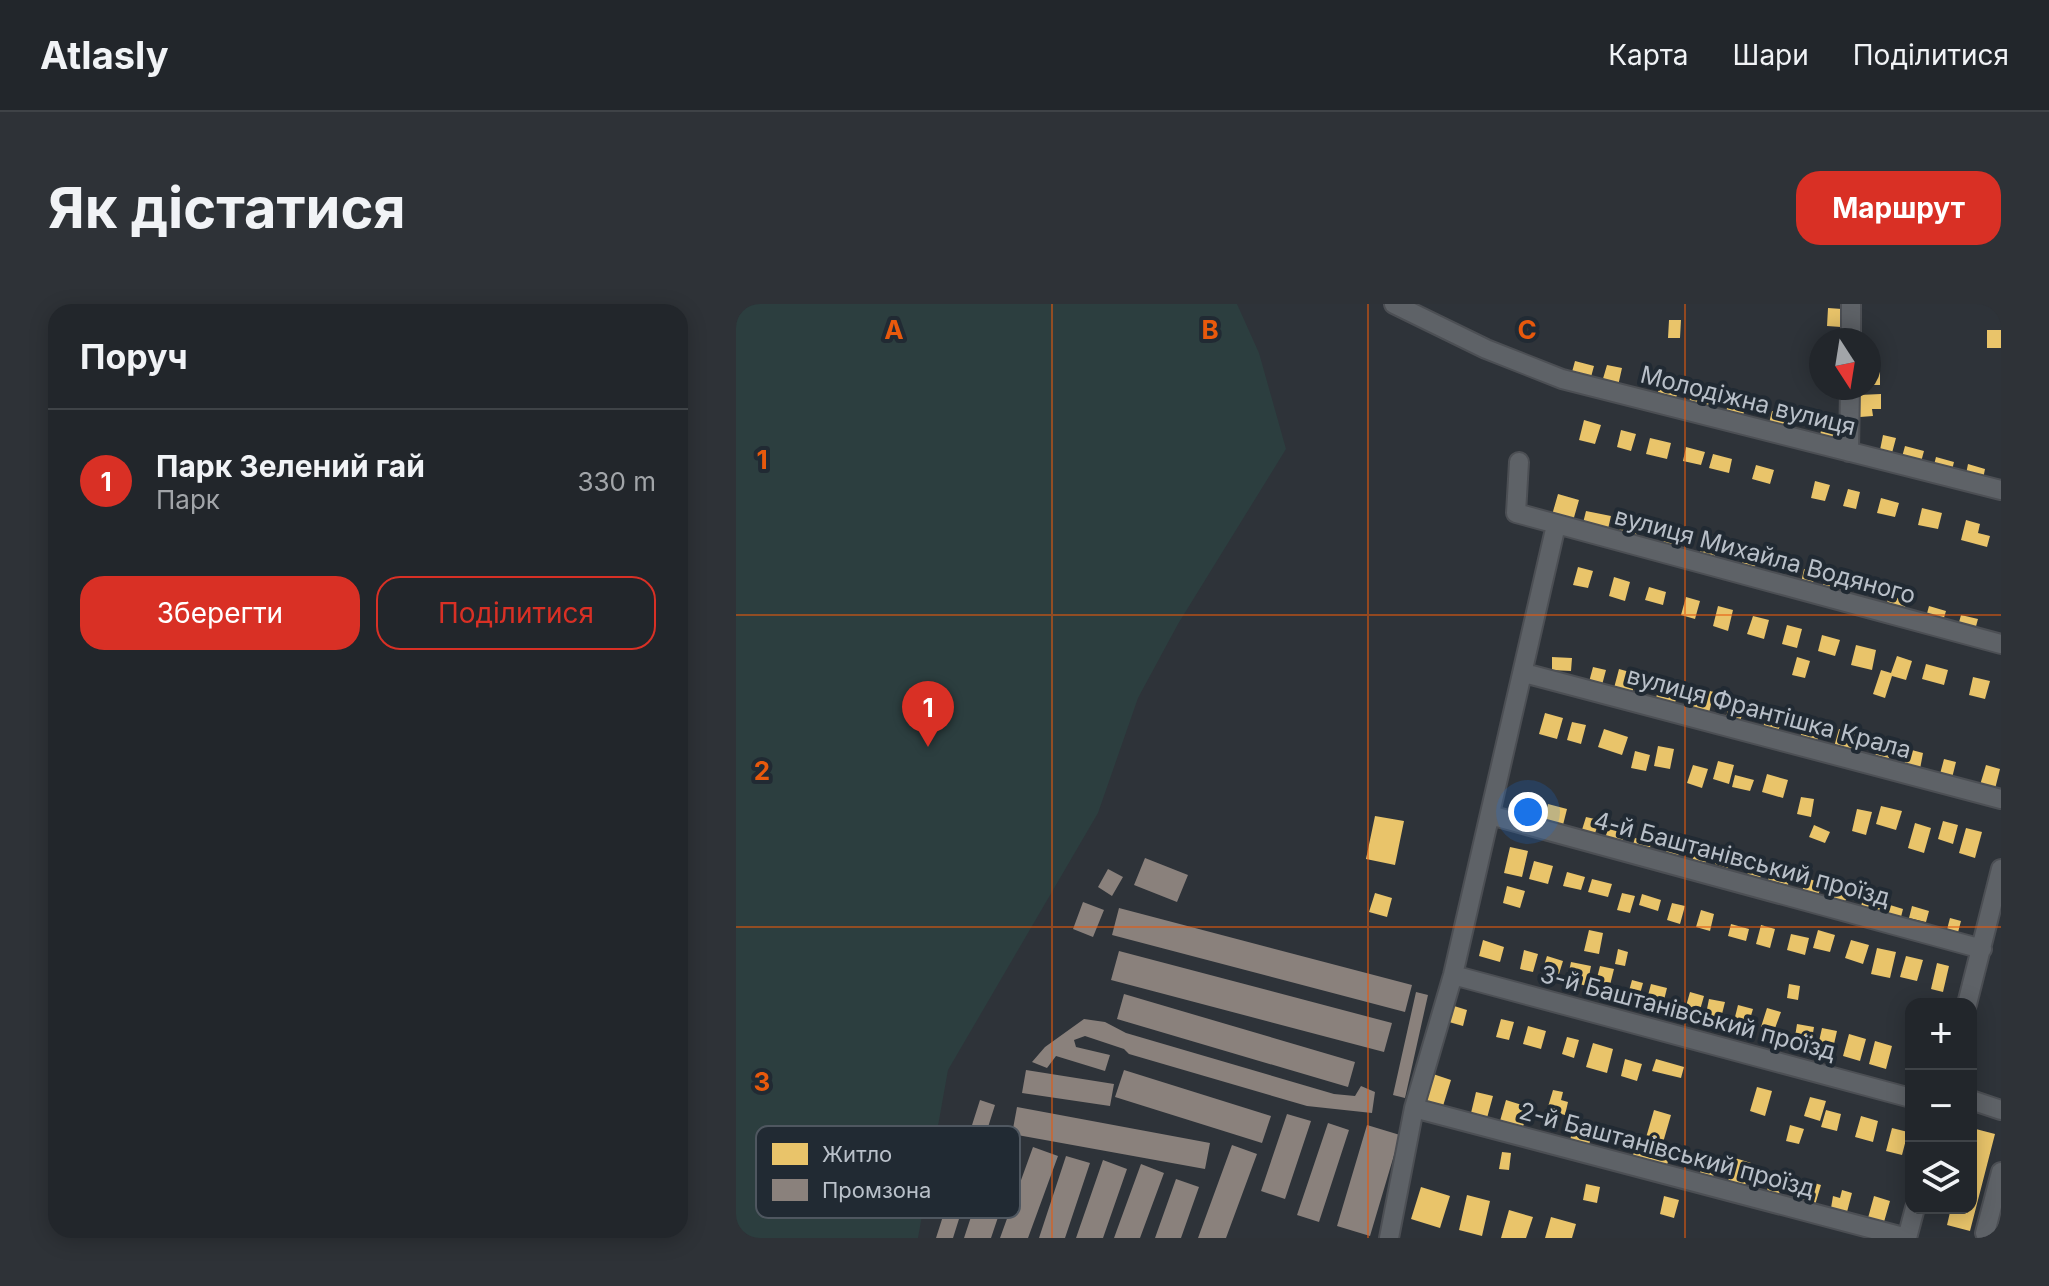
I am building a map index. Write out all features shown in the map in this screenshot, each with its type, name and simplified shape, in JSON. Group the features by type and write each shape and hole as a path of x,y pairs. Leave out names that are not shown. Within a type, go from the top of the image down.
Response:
{"street":[{"name":"Молодіжна вулиця","path":"1394,304 1486,349 1562,379 2001,490"},
{"path":"1851,304 1851,328"},
{"path":"1849,452 1850,400"},
{"name":"вулиця Михайла Водяного","path":"1519,462 1516,513 2001,644"},
{"path":"1389,1238 1414,1108 1453,975 1556,525"},
{"name":"вулиця Франтішка Крала","path":"1524,673 2001,799"},
{"name":"4-й Баштанівський проїзд","path":"1490,815 1982,949"},
{"path":"1969,998 2001,869"},
{"name":"3-й Баштанівський проїзд","path":"1453,975 1905,1096"},
{"path":"1977,1102 2001,1110"},
{"name":"2-й Баштанівський проїзд","path":"1414,1108 1907,1238"},
{"path":"1985,1233 2001,1172"},
{"path":"1907,1238 1913,1214"}],"shaded area":[{"path":"736,304 1237,304 1259,353 1286,449 1178,624 1138,698 1098,813 948,1070 938,1126 756,1126 756,1218 922,1218 918,1238 736,1238"}],"building: Житло":[{"path":"1828,308 1842,309 1841,327 1827,326"},
{"path":"1669,320 1681,320 1680,338 1668,338"},
{"path":"1987,330 2001,330 2001,348 1987,348"},
{"path":"1575,361 1594,366 1591,377 1572,372"},
{"path":"1607,365 1622,368 1618,386 1602,382"},
{"path":"1663,375 1681,381 1676,398 1658,392"},
{"path":"1692,388 1716,395 1712,409 1689,403"},
{"path":"1731,392 1748,396 1743,416 1726,412"},
{"path":"1859,400 1881,400 1881,409 1872,409 1873,416 1860,417"},
{"path":"1772,411 1790,416 1786,428 1769,423"},
{"path":"1831,415 1844,419 1839,441 1820,436 1822,425 1828,426"},
{"path":"1584,420 1601,425 1595,444 1579,440"},
{"path":"1621,430 1636,434 1631,451 1617,447"},
{"path":"1883,435 1896,438 1892,453 1880,450"},
{"path":"1650,438 1671,443 1667,459 1646,454"},
{"path":"1905,446 1924,451 1921,462 1902,457"},
{"path":"1686,447 1705,452 1701,465 1683,461"},
{"path":"1713,454 1732,459 1729,473 1709,468"},
{"path":"1936,457 1954,462 1952,470 1934,465"},
{"path":"1968,464 1985,469 1983,479 1966,474"},
{"path":"1756,465 1774,470 1770,484 1752,479"},
{"path":"1815,481 1830,485 1825,501 1811,498"},
{"path":"1848,489 1860,492 1856,509 1843,506"},
{"path":"1558,494 1579,500 1573,521 1552,515"},
{"path":"1881,498 1899,503 1895,517 1877,513"},
{"path":"1922,508 1942,513 1938,529 1918,525"},
{"path":"1586,511 1611,516 1608,529 1583,523"},
{"path":"1624,515 1641,520 1636,536 1619,531"},
{"path":"1966,520 1980,524 1978,533 1990,536 1987,547 1961,540"},
{"path":"1668,527 1684,531 1680,548 1663,544"},
{"path":"1705,534 1720,537 1714,559 1699,555"},
{"path":"1746,550 1759,553 1754,570 1741,566"},
{"path":"1578,567 1593,571 1588,588 1573,585"},
{"path":"1804,569 1816,572 1812,586 1801,583"},
{"path":"1826,575 1839,578 1835,592 1822,588"},
{"path":"1614,577 1630,582 1625,601 1609,596"},
{"path":"1649,587 1666,592 1663,605 1645,600"},
{"path":"1889,596 1907,600 1904,611 1886,606"},
{"path":"1686,597 1700,601 1695,619 1681,615"},
{"path":"1718,606 1733,610 1728,631 1713,626"},
{"path":"1929,606 1946,611 1943,621 1926,617"},
{"path":"1961,615 1978,619 1975,630 1958,626"},
{"path":"1753,616 1769,620 1764,639 1747,634"},
{"path":"1787,625 1802,629 1797,648 1782,644"},
{"path":"1822,635 1840,640 1835,656 1818,651"},
{"path":"1856,645 1876,650 1872,670 1851,665"},
{"path":"1897,656 1912,661 1906,680 1892,676 1885,698 1873,694 1881,670 1891,673"},
{"path":"1552,657 1572,658 1571,671 1552,670"},
{"path":"1797,657 1810,661 1805,678 1792,675"},
{"path":"1926,664 1948,670 1944,685 1922,679"},
{"path":"1593,667 1606,670 1602,685 1589,682"},
{"path":"1619,669 1637,674 1632,693 1614,688"},
{"path":"1973,677 1990,681 1985,699 1969,695"},
{"path":"1661,679 1680,684 1675,703 1656,698"},
{"path":"1697,688 1714,692 1709,713 1692,708"},
{"path":"1731,696 1746,700 1740,722 1726,718"},
{"path":"1768,707 1784,711 1778,732 1763,728"},
{"path":"1545,713 1563,718 1557,739 1539,734"},
{"path":"1805,720 1822,724 1817,742 1800,738"},
{"path":"1572,722 1586,725 1581,744 1567,740"},
{"path":"1604,729 1628,737 1622,755 1598,747"},
{"path":"1839,729 1857,734 1853,751 1834,747"},
{"path":"1878,743 1892,746 1888,761 1875,757"},
{"path":"1658,746 1674,749 1670,769 1654,766"},
{"path":"1908,749 1923,753 1920,769 1904,765"},
{"path":"1635,751 1650,755 1646,771 1631,768"},
{"path":"1944,759 1956,762 1952,778 1940,774"},
{"path":"1718,761 1734,765 1729,784 1713,779"},
{"path":"1693,765 1708,769 1702,788 1687,783"},
{"path":"1986,765 2000,769 1995,789 1980,785"},
{"path":"1767,774 1788,780 1783,798 1762,792"},
{"path":"1735,775 1754,780 1750,791 1732,787"},
{"path":"1801,797 1814,799 1811,817 1797,814"},
{"path":"1525,799 1543,804 1537,823 1519,817"},
{"path":"1548,804 1567,809 1562,829 1543,824"},
{"path":"1881,806 1902,811 1896,830 1876,824"},
{"path":"1857,809 1872,812 1866,835 1852,831"},
{"path":"1375,816 1404,821 1395,865 1366,859"},
{"path":"1586,817 1599,820 1594,837 1581,833"},
{"path":"1943,821 1958,825 1953,844 1938,839"},
{"path":"1915,823 1931,828 1924,853 1908,848"},
{"path":"1609,824 1626,829 1620,848 1604,843"},
{"path":"1814,825 1830,832 1825,843 1809,837"},
{"path":"1966,828 1982,832 1975,858 1959,853"},
{"path":"1635,838 1651,843 1648,856 1631,851"},
{"path":"1670,839 1682,842 1677,860 1665,856"},
{"path":"1510,847 1528,851 1522,877 1504,873"},
{"path":"1719,849 1732,852 1728,868 1715,864"},
{"path":"1695,852 1708,856 1703,871 1690,867"},
{"path":"1534,861 1553,866 1548,884 1529,879"},
{"path":"1773,863 1792,868 1788,885 1768,880"},
{"path":"1750,865 1763,868 1758,886 1745,882"},
{"path":"1567,872 1585,877 1581,890 1563,886"},
{"path":"1806,878 1822,883 1816,902 1800,898"},
{"path":"1592,879 1612,884 1608,897 1588,892"},
{"path":"1830,884 1849,890 1843,908 1824,902"},
{"path":"1507,886 1525,891 1520,908 1503,903"},
{"path":"1375,893 1392,898 1387,917 1369,912"},
{"path":"1622,893 1635,896 1630,913 1617,910"},
{"path":"1642,894 1661,900 1658,911 1639,905"},
{"path":"1864,895 1882,899 1878,918 1859,914"},
{"path":"1672,903 1685,906 1680,924 1667,920"},
{"path":"1890,905 1903,909 1899,925 1885,921"},
{"path":"1912,906 1929,911 1926,922 1909,918"},
{"path":"1701,910 1714,914 1710,931 1696,927"},
{"path":"1950,918 1961,921 1956,940 1945,937"},
{"path":"1731,924 1749,929 1746,941 1728,936"},
{"path":"1761,925 1775,929 1770,948 1756,944"},
{"path":"1589,930 1603,933 1599,954 1584,951"},
{"path":"1818,930 1835,935 1830,952 1813,948"},
{"path":"1791,934 1809,938 1805,955 1787,950"},
{"path":"1483,940 1504,947 1500,962 1479,956"},
{"path":"1851,940 1869,945 1863,964 1845,958"},
{"path":"1877,948 1896,952 1890,978 1871,974"},
{"path":"1618,949 1628,952 1625,966 1615,964"},
{"path":"1524,950 1538,954 1533,972 1520,969"},
{"path":"1547,956 1563,961 1558,977 1542,972"},
{"path":"1906,956 1923,960 1917,981 1900,977"},
{"path":"1571,962 1591,966 1587,986 1567,981"},
{"path":"1937,963 1949,966 1943,992 1931,989"},
{"path":"1600,966 1614,969 1609,989 1595,986"},
{"path":"1632,980 1643,983 1638,1001 1627,998"},
{"path":"1651,984 1667,988 1662,1008 1646,1003"},
{"path":"1789,984 1800,986 1798,1000 1787,998"},
{"path":"1690,992 1704,996 1698,1017 1684,1013"},
{"path":"1709,999 1725,1002 1720,1022 1705,1019"},
{"path":"1738,1005 1753,1009 1747,1029 1733,1025"},
{"path":"1454,1006 1467,1010 1463,1026 1449,1022"},
{"path":"1767,1008 1781,1012 1774,1031 1761,1027"},
{"path":"1501,1019 1514,1022 1509,1040 1496,1037"},
{"path":"1797,1024 1814,1027 1811,1045 1794,1043"},
{"path":"1528,1026 1546,1031 1541,1049 1523,1044"},
{"path":"1822,1028 1837,1031 1832,1053 1817,1050"},
{"path":"1849,1034 1866,1039 1860,1061 1843,1056"},
{"path":"1567,1037 1579,1040 1574,1058 1562,1054"},
{"path":"1875,1041 1892,1046 1886,1069 1869,1064"},
{"path":"1593,1043 1613,1049 1607,1073 1586,1067"},
{"path":"1625,1059 1642,1064 1637,1081 1621,1076"},
{"path":"1656,1059 1684,1067 1681,1078 1652,1071"},
{"path":"1433,1074 1451,1080 1443,1106 1424,1100"},
{"path":"1757,1087 1772,1091 1765,1116 1750,1111"},
{"path":"1553,1090 1563,1092 1561,1100 1568,1102 1565,1115 1547,1110"},
{"path":"1476,1092 1493,1096 1487,1118 1471,1113"},
{"path":"1810,1097 1826,1101 1820,1121 1804,1116"},
{"path":"1506,1100 1528,1107 1523,1127 1500,1121"},
{"path":"1654,1110 1671,1115 1662,1146 1645,1141"},
{"path":"1826,1110 1841,1114 1837,1131 1821,1127"},
{"path":"1861,1116 1878,1121 1873,1142 1855,1137"},
{"path":"1576,1118 1595,1123 1589,1145 1570,1140"},
{"path":"1790,1125 1804,1129 1799,1144 1786,1141"},
{"path":"1892,1128 1905,1131 1902,1155 1886,1151"},
{"path":"1977,1129 1995,1134 1977,1204"},
{"path":"1637,1143 1670,1154 1667,1165 1633,1155"},
{"path":"1502,1152 1511,1153 1509,1170 1499,1169"},
{"path":"1705,1154 1718,1158 1713,1177 1700,1173"},
{"path":"1735,1158 1751,1163 1745,1186 1728,1181"},
{"path":"1771,1175 1783,1179 1779,1195 1767,1191"},
{"path":"1808,1181 1821,1185 1815,1205 1803,1201"},
{"path":"1586,1184 1600,1187 1597,1203 1583,1200"},
{"path":"1421,1187 1450,1196 1440,1228 1411,1219"},
{"path":"1842,1190 1852,1193 1847,1212 1831,1208 1833,1196 1840,1198"},
{"path":"1467,1195 1490,1201 1482,1236 1459,1230"},
{"path":"1664,1196 1679,1200 1674,1218 1660,1214"},
{"path":"1874,1196 1890,1201 1884,1222 1868,1218"},
{"path":"1509,1210 1533,1217 1526,1238 1501,1238"},
{"path":"1950,1214 1974,1214 1970,1231 1947,1225"},
{"path":"1551,1217 1576,1224 1572,1238 1545,1238"}],"building: Промзона":[{"path":"1145,858 1188,875 1177,902 1134,885"},
{"path":"1108,869 1123,877 1112,896 1098,887"},
{"path":"1083,902 1104,910 1093,937 1073,929"},
{"path":"1119,908 1412,985 1405,1012 1112,935"},
{"path":"1119,951 1392,1023 1384,1052 1111,980"},
{"path":"1416,992 1428,995 1405,1098 1393,1095"},
{"path":"1124,994 1355,1062 1348,1087 1117,1019"},
{"path":"1084,1019 1105,1022 1126,1033 1334,1094 1355,1096 1361,1086 1375,1092 1372,1113 1307,1106 1129,1054 1124,1049 1085,1036 1074,1040 1076,1047 1110,1055 1105,1071 1056,1056 1047,1068 1032,1062 1045,1047"},
{"path":"1026,1070 1114,1084 1110,1106 1022,1093"},
{"path":"1124,1070 1271,1116 1262,1143 1115,1097"},
{"path":"980,1100 995,1105 988,1126 972,1126"},
{"path":"1017,1107 1210,1143 1205,1169 1020,1135 1020,1126 1013,1126"},
{"path":"1287,1114 1311,1121 1285,1199 1261,1191"},
{"path":"1328,1123 1349,1130 1319,1222 1297,1215"},
{"path":"1367,1125 1400,1135 1370,1236 1337,1226"},
{"path":"1232,1145 1257,1154 1226,1238 1198,1238"},
{"path":"1033,1147 1058,1156 1028,1238 1000,1238 1007,1218 1020,1218 1020,1183"},
{"path":"1066,1156 1090,1163 1065,1238 1039,1238"},
{"path":"1103,1160 1127,1169 1103,1238 1076,1238"},
{"path":"1141,1164 1164,1173 1140,1238 1114,1238"},
{"path":"1176,1179 1199,1187 1181,1238 1155,1238"},
{"path":"942,1218 959,1218 953,1238 936,1238"},
{"path":"971,1218 998,1218 991,1238 964,1238"}],"place":[{"name":"Парк Зелений гай","path":"928,747"}]}
